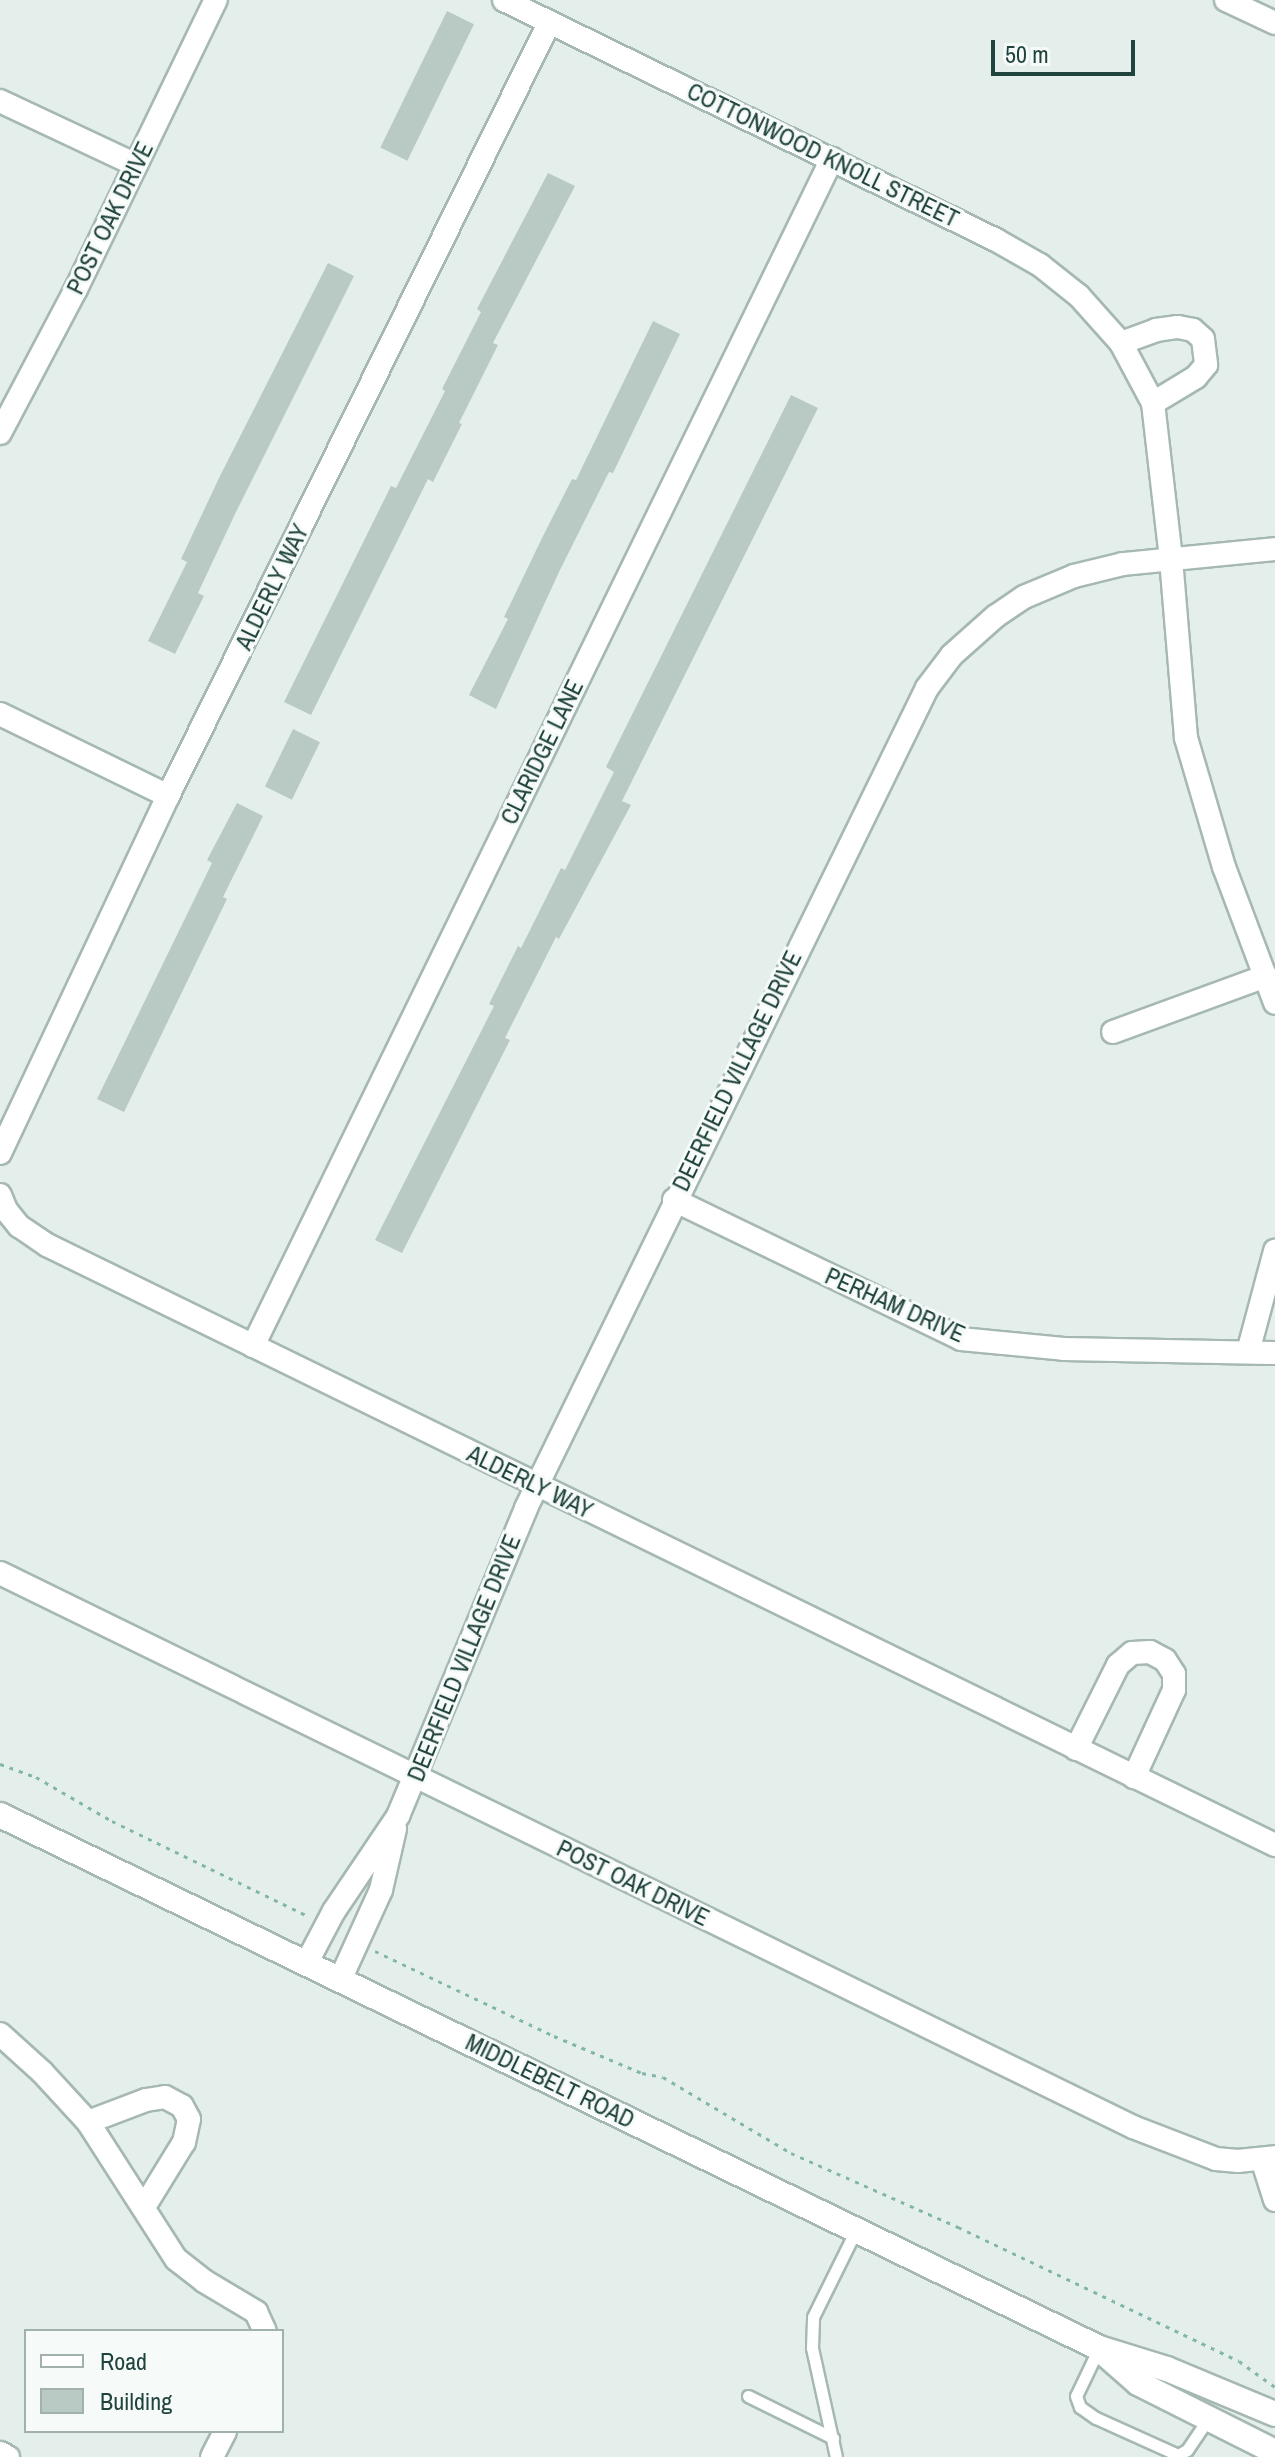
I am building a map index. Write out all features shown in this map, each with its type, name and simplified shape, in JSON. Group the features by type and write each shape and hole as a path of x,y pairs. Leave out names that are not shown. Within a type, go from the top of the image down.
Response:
{"street":[{"name":"POST OAK DRIVE","path":"0,433 76,289 216,0"},
{"name":"COTTONWOOD KNOLL STREET","path":"504,0 832,159 1040,265 1079,296 1121,343 1153,403 1171,559 1186,738 1224,867 1275,1003"},
{"path":"1226,0 1275,23"},
{"name":"ALDERLY WAY","path":"0,1153 3,1140 168,796 549,23"},
{"path":"0,101 136,165"},
{"name":"CLARIDGE LANE","path":"253,1346 832,159"},
{"path":"1121,343 1156,330 1178,327 1193,330 1203,339 1206,365 1196,377 1153,403"},
{"name":"DEERFIELD VILLAGE DRIVE","path":"306,1964 326,1927 398,1816 537,1485 927,688 952,655 1024,597 1074,576 1123,564 1275,549"},
{"path":"0,714 168,796"},
{"path":"1113,1032 1266,976"},
{"name":"ALDERLY WAY","path":"0,1195 6,1210 19,1226 47,1245 1275,1845"},
{"name":"PERHAM DRIVE","path":"674,1200 961,1339 1064,1349 1275,1353"},
{"path":"1248,1352 1275,1251"},
{"name":"POST OAK DRIVE","path":"0,1573 1146,2133 1216,2159 1269,2158"},
{"path":"1076,1749 1118,1665 1132,1653 1150,1652 1165,1660 1174,1674 1174,1690 1134,1777"},
{"name":"MIDDLEBELT ROAD","path":"0,1815 1099,2348 1167,2369 1275,2414"},
{"name":"DEERFIELD VILLAGE DRIVE","path":"340,1980 381,1890 398,1816"},
{"path":"0,2034 42,2072 88,2122 176,2259 204,2281 256,2312 264,2329"},
{"path":"88,2122 146,2100 165,2097 182,2106 189,2119 184,2142 144,2207"},
{"path":"1269,2158 1275,2200"},
{"name":"MIDDLEBELT ROAD","path":"1099,2348 1138,2383 1275,2452"},
{"path":"212,2457 224,2433"},
{"path":"0,2453 8,2457"}],"lane":[{"path":"836,2457 812,2348 813,2317 856,2229"},
{"path":"1099,2348 1076,2396 1080,2407 1096,2418 1178,2455 1187,2450 1207,2420"},
{"path":"748,2396 833,2438"}],"path":[{"path":"0,1764 36,1777 112,1821 278,1900 326,1927"},
{"path":"357,1943 554,2036 642,2073 663,2077 791,2153 958,2227 1239,2361 1275,2387"}],"building":[{"path":"447,11 474,24 407,161 380,148"},
{"path":"548,173 575,186 493,343 498,345 459,423 462,424 433,482 428,479 311,715 284,702 391,486 396,488 445,391 442,389 481,312 477,309"},
{"path":"328,263 354,276 235,514 198,593 204,596 175,654 148,641 187,562 181,559 220,476"},
{"path":"653,321 680,334 613,473 609,472 559,572 496,709 469,695 508,619 504,617 543,536 572,479 576,480"},
{"path":"791,395 818,408 622,801 631,805 559,939 556,937 505,1038 510,1040 402,1253 375,1240 494,1006 489,1004 518,946 521,948 561,868 565,870 614,772 606,767"},
{"path":"293,729 320,742 292,800 265,787"},
{"path":"237,803 263,816 223,897 227,899 124,1112 97,1099 212,863 207,860"}]}
